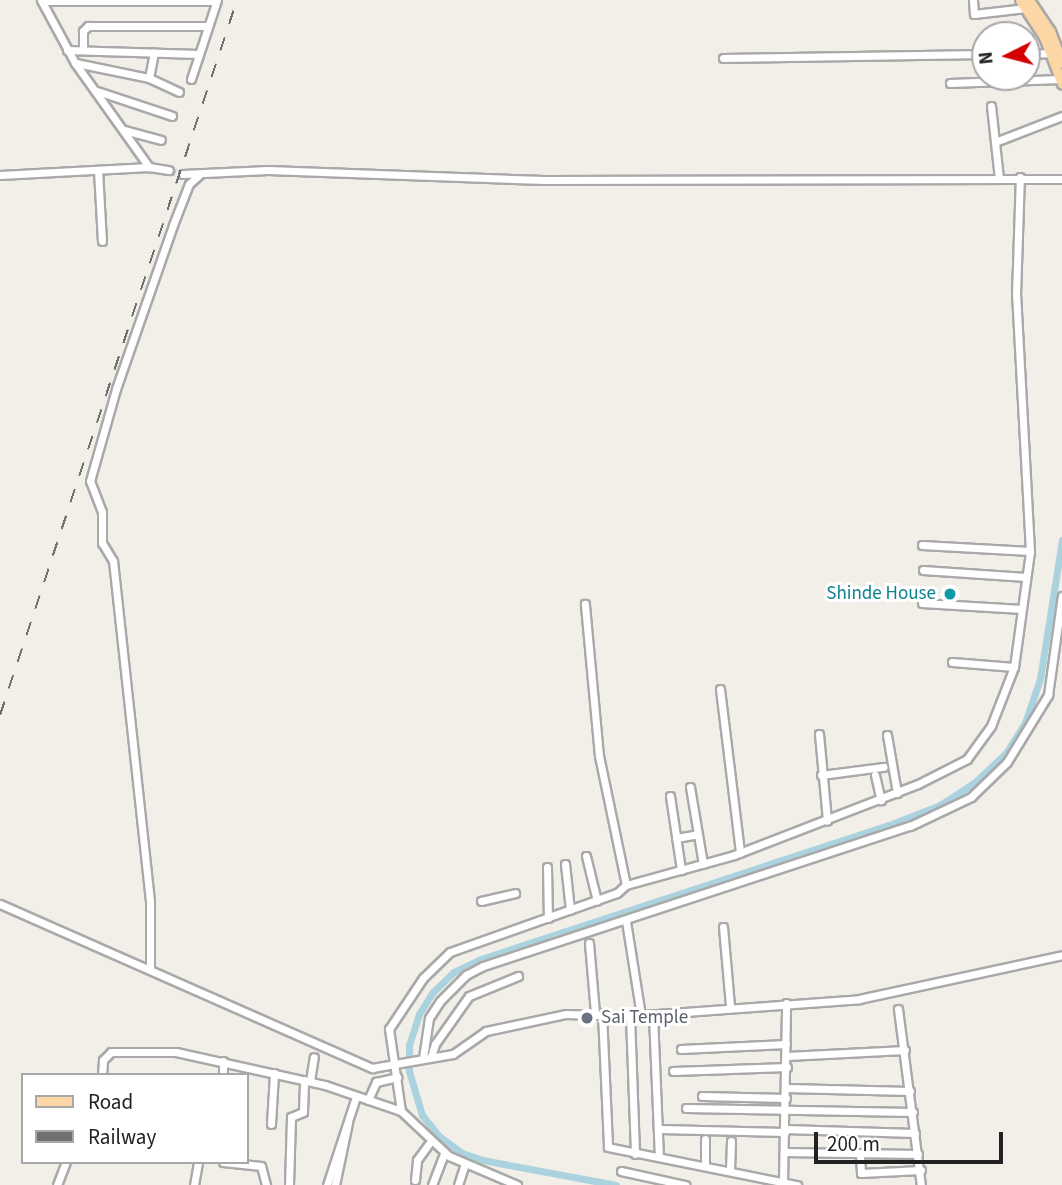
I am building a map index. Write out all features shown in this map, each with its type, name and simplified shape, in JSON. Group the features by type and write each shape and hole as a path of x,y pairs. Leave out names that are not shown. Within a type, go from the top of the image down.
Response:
{"main road":[{"path":"1025,3 1062,63"},
{"path":"1054,52 1061,82"}],"street":[{"path":"149,167 75,63 41,0 217,1 191,79"},
{"path":"973,0 974,14 1025,3"},
{"path":"83,50 83,31 88,26 208,26"},
{"path":"67,50 199,54"},
{"path":"155,52 149,78 151,83 179,92"},
{"path":"1041,53 1054,52"},
{"path":"723,58 971,54"},
{"path":"75,63 149,78"},
{"path":"950,83 1061,82"},
{"path":"95,90 173,116"},
{"path":"990,106 999,178"},
{"path":"995,142 1062,116"},
{"path":"124,130 161,140"},
{"path":"0,175 149,167 169,170"},
{"path":"98,170 102,241"},
{"path":"183,174 268,170 544,180 1062,179"},
{"path":"150,970 150,906 113,561 102,542 102,512 90,481 116,389 173,225 189,184 200,174"},
{"path":"401,1111 397,1077 401,1063 389,1039 391,1022 432,970 450,952 597,901 626,885 740,853 827,821 897,793 972,754 990,726 1014,667 1030,551 1016,295 1020,177"},
{"path":"922,545 1030,551"},
{"path":"923,570 1026,578"},
{"path":"423,1058 429,1018 466,975 910,826 971,797 1007,762 1048,695 1062,596"},
{"path":"922,603 1022,609"},
{"path":"585,604 599,756 626,885"},
{"path":"951,662 1014,667"},
{"path":"720,690 740,853"},
{"path":"818,734 827,821"},
{"path":"887,735 897,793"},
{"path":"821,775 883,768"},
{"path":"876,775 881,800"},
{"path":"690,787 703,864"},
{"path":"670,796 681,870"},
{"path":"676,838 698,834"},
{"path":"586,856 597,901"},
{"path":"565,864 570,911"},
{"path":"547,867 548,918"},
{"path":"481,901 515,893"},
{"path":"0,904 372,1069 453,1054 498,1027 566,1014 641,1016 730,1006 859,999 1062,955"},
{"path":"626,921 641,1016"},
{"path":"723,926 730,1006"},
{"path":"589,943 598,1013 607,1143 610,1149 705,1164 797,1185"},
{"path":"423,1058 469,996 518,976"},
{"path":"783,1182 786,1003"},
{"path":"898,1009 911,1091 921,1185"},
{"path":"653,1015 660,1129 659,1157"},
{"path":"630,1016 635,1154"},
{"path":"681,1049 786,1044"},
{"path":"102,1073 106,1055 120,1050 177,1052 307,1081 401,1111 444,1153 493,1181 517,1185"},
{"path":"787,1056 905,1050"},
{"path":"289,1185 291,1117 303,1112 307,1081 314,1057"},
{"path":"223,1061 223,1073"},
{"path":"243,1065 243,1073"},
{"path":"673,1071 787,1067"},
{"path":"271,1124 274,1073"},
{"path":"368,1100 376,1082 397,1077"},
{"path":"786,1088 911,1091"},
{"path":"702,1096 786,1098"},
{"path":"332,1183 356,1097"},
{"path":"686,1108 913,1112"},
{"path":"660,1129 915,1133"},
{"path":"705,1139 705,1164"},
{"path":"730,1170 731,1141"},
{"path":"415,1180 417,1160 430,1142"},
{"path":"784,1152 918,1154"},
{"path":"432,1185 444,1153"},
{"path":"860,1154 861,1173 921,1170"},
{"path":"57,1185 65,1164"},
{"path":"194,1185 198,1164"},
{"path":"242,1164 261,1166 266,1185"},
{"path":"458,1185 465,1164"},
{"path":"621,1171 685,1185"}],"waterway":[{"path":"616,1185 483,1160 462,1153 439,1136 422,1115 409,1071 409,1045 419,1014 433,992 454,972 481,959 889,825 940,805 974,783 1006,753 1025,723 1040,679 1062,540"}],"tunnel":[{"path":"169,170 183,174"}],"railway":[{"path":"0,715 237,0"}],"place":[{"name":"Shinde House","path":"950,594"},
{"name":"Sai Temple","path":"587,1018"}]}
